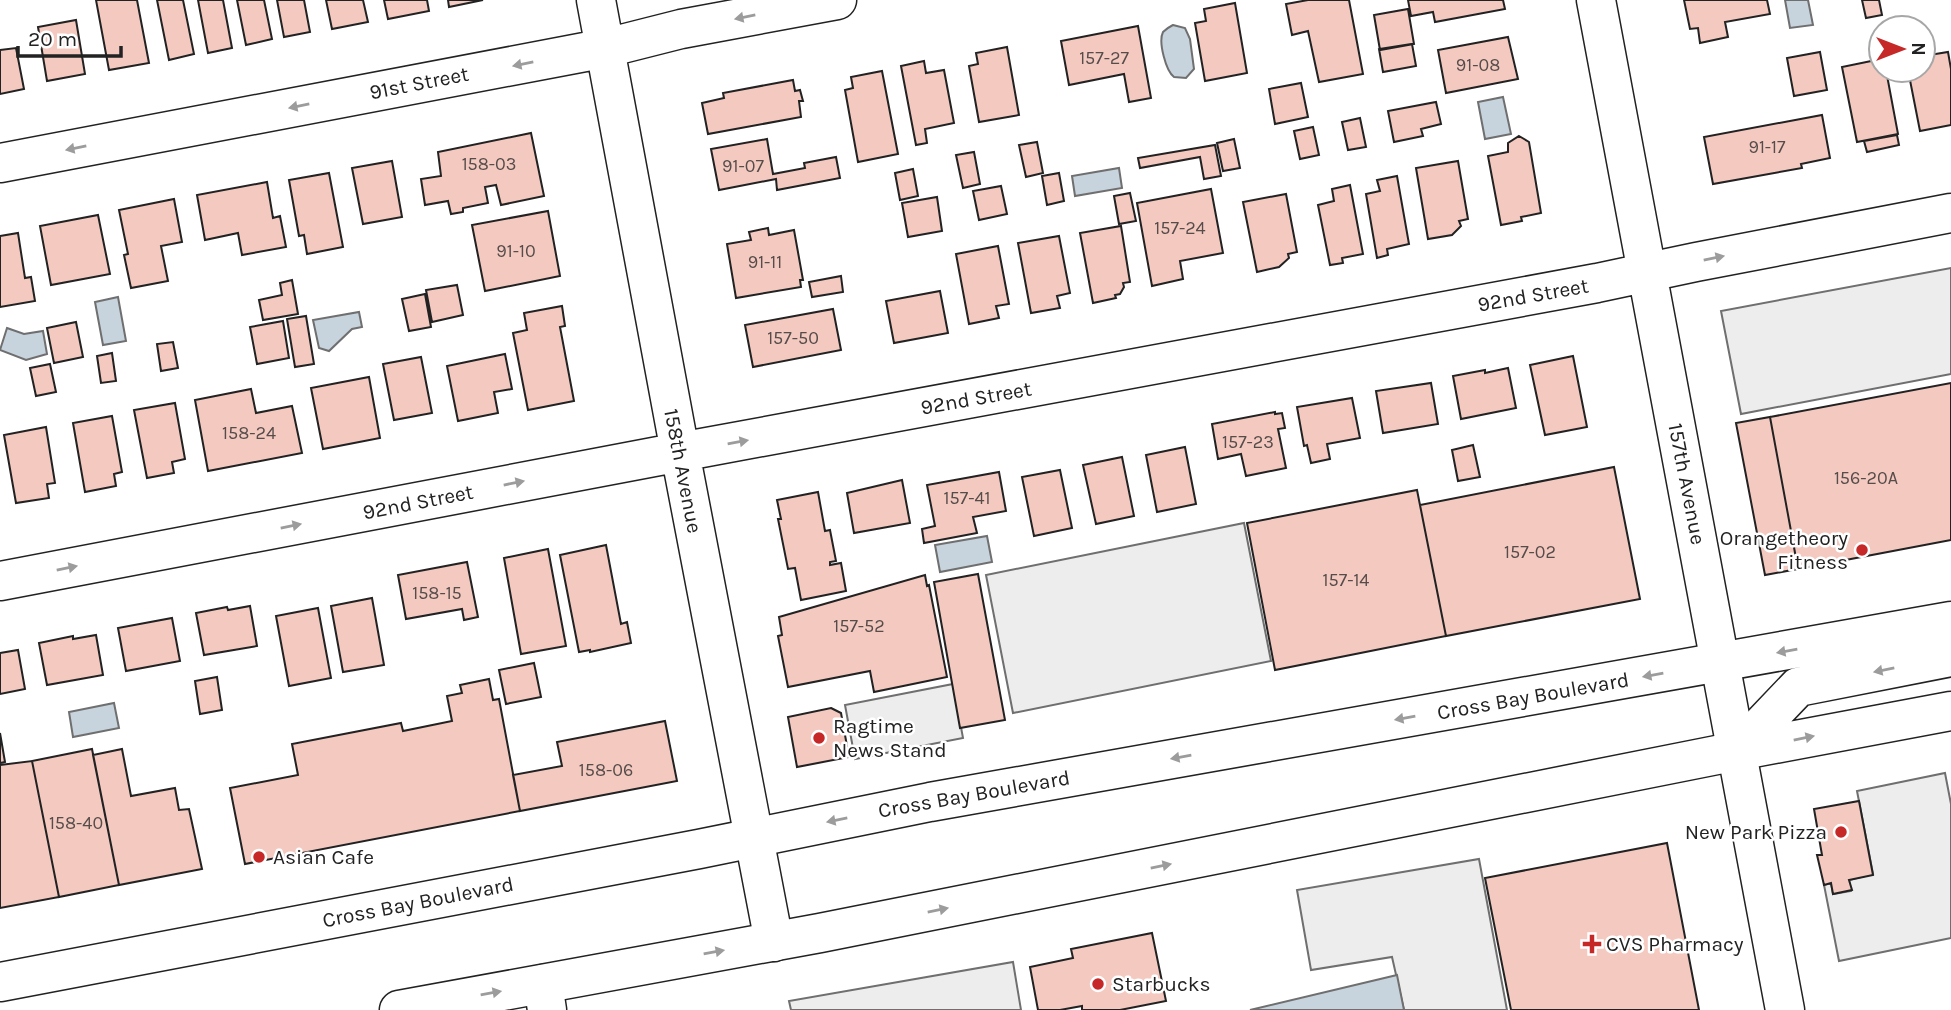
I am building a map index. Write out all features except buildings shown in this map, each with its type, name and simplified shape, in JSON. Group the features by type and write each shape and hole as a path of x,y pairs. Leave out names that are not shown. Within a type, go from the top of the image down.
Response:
{"street":[{"name":"158th Avenue","path":"596,0 774,942"},
{"name":"91st Street","path":"0,163 606,48 681,29 836,0"},
{"name":"157th Avenue","path":"1596,0 1785,1010"},
{"name":"92nd Street","path":"0,581 1951,213"},
{"name":"Cross Bay Boulevard","path":"0,982 930,802 1721,664 1951,621"},
{"path":"1737,751 1798,687 1951,657"},
{"path":"399,1010 545,997 774,942 1951,711"}],"shaded area":[{"path":"1785,0 1808,0 1813,25 1790,28"},
{"path":"1173,25 1185,28 1190,39 1194,69 1186,78 1174,77 1171,74 1164,56 1161,42 1163,32"},
{"path":"1503,97 1511,134 1485,139 1478,102"},
{"path":"1119,168 1122,188 1075,196 1072,176"},
{"path":"1951,268 1951,374 1741,414 1721,311"},
{"path":"118,297 126,341 103,345 95,302"},
{"path":"359,312 362,327 352,329 329,351 319,348 313,320"},
{"path":"7,328 24,334 43,331 47,354 26,360 0,350"},
{"path":"1244,523 1271,661 1013,713 986,575"},
{"path":"987,536 992,562 940,572 935,545"},
{"path":"953,684 963,738 855,759 845,705"},
{"path":"114,703 119,728 73,737 69,712"},
{"path":"1945,773 1951,804 1951,938 1839,961 1824,885 1831,883 1833,894 1851,891 1849,880 1873,874 1857,791"},
{"path":"1479,859 1507,1010 1404,1010 1392,957 1311,970 1297,890"},
{"path":"1013,962 1021,1010 791,1010 789,1001"},
{"path":"1397,975 1404,1010 1250,1010"}],"place":[{"name":"Orangetheory Fitness","path":"1862,550"},
{"name":"Ragtime News Stand","path":"819,738"},
{"name":"New Park Pizza","path":"1841,832"},
{"name":"Asian Cafe","path":"259,857"},
{"name":"CVS Pharmacy","path":"1592,944"},
{"name":"Starbucks","path":"1098,984"}]}
